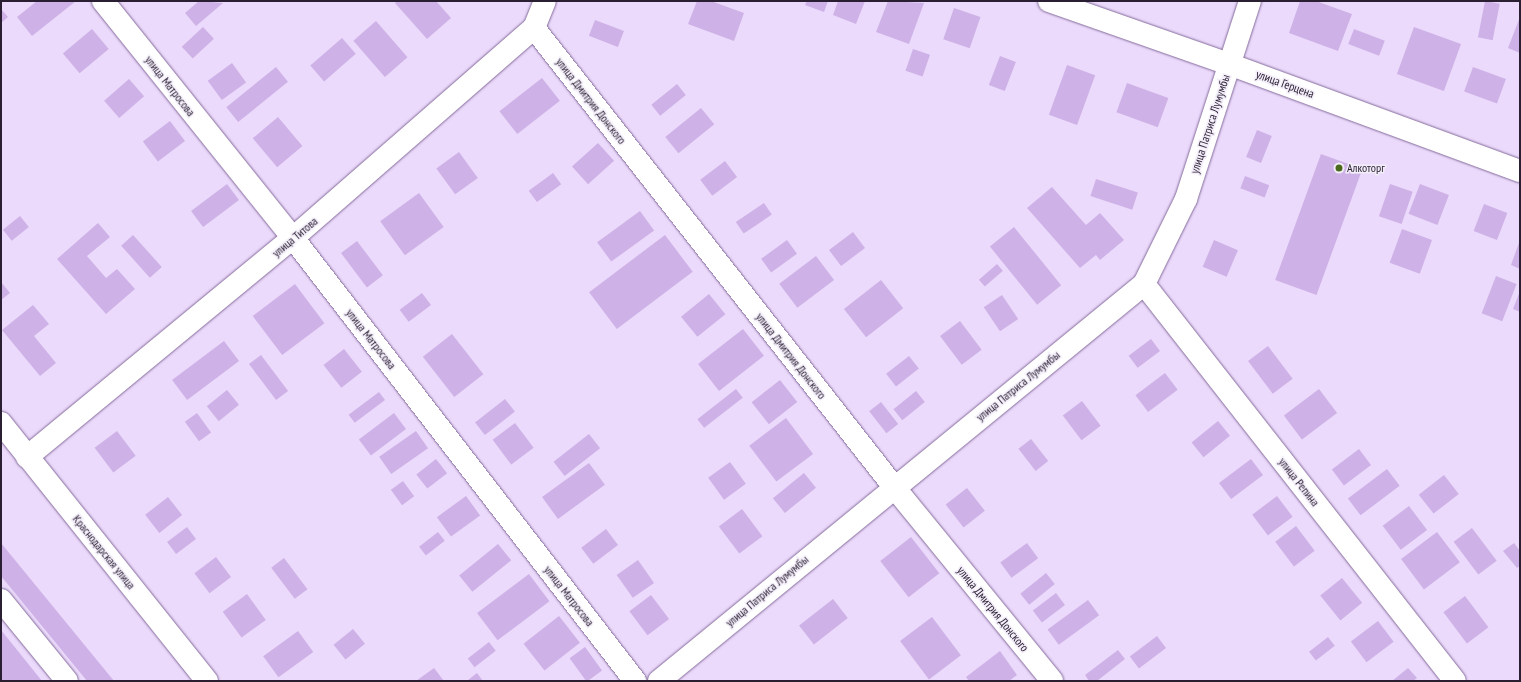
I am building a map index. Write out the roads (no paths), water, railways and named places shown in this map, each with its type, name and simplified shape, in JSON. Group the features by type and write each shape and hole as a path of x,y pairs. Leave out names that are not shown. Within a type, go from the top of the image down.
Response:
{"street":[{"name":"улица Матросова","path":"103,1 294,238 635,681"},
{"name":"улица Титова","path":"27,457 294,238 534,28 545,1"},
{"name":"улица Герцена","path":"1049,1 1229,64 1520,171"},
{"name":"улица Патриса Лумумбы","path":"658,681 1144,284 1186,199 1250,1"},
{"name":"улица Дмитрия Донского","path":"534,28 894,487 1052,681"},
{"name":"улица Репина","path":"1144,284 1455,681"},
{"name":"Краснодарская улица","path":"1,423 207,681"},
{"path":"1,600 66,681"}],"place":[{"name":"Алкоторг","path":"1339,168"}]}
